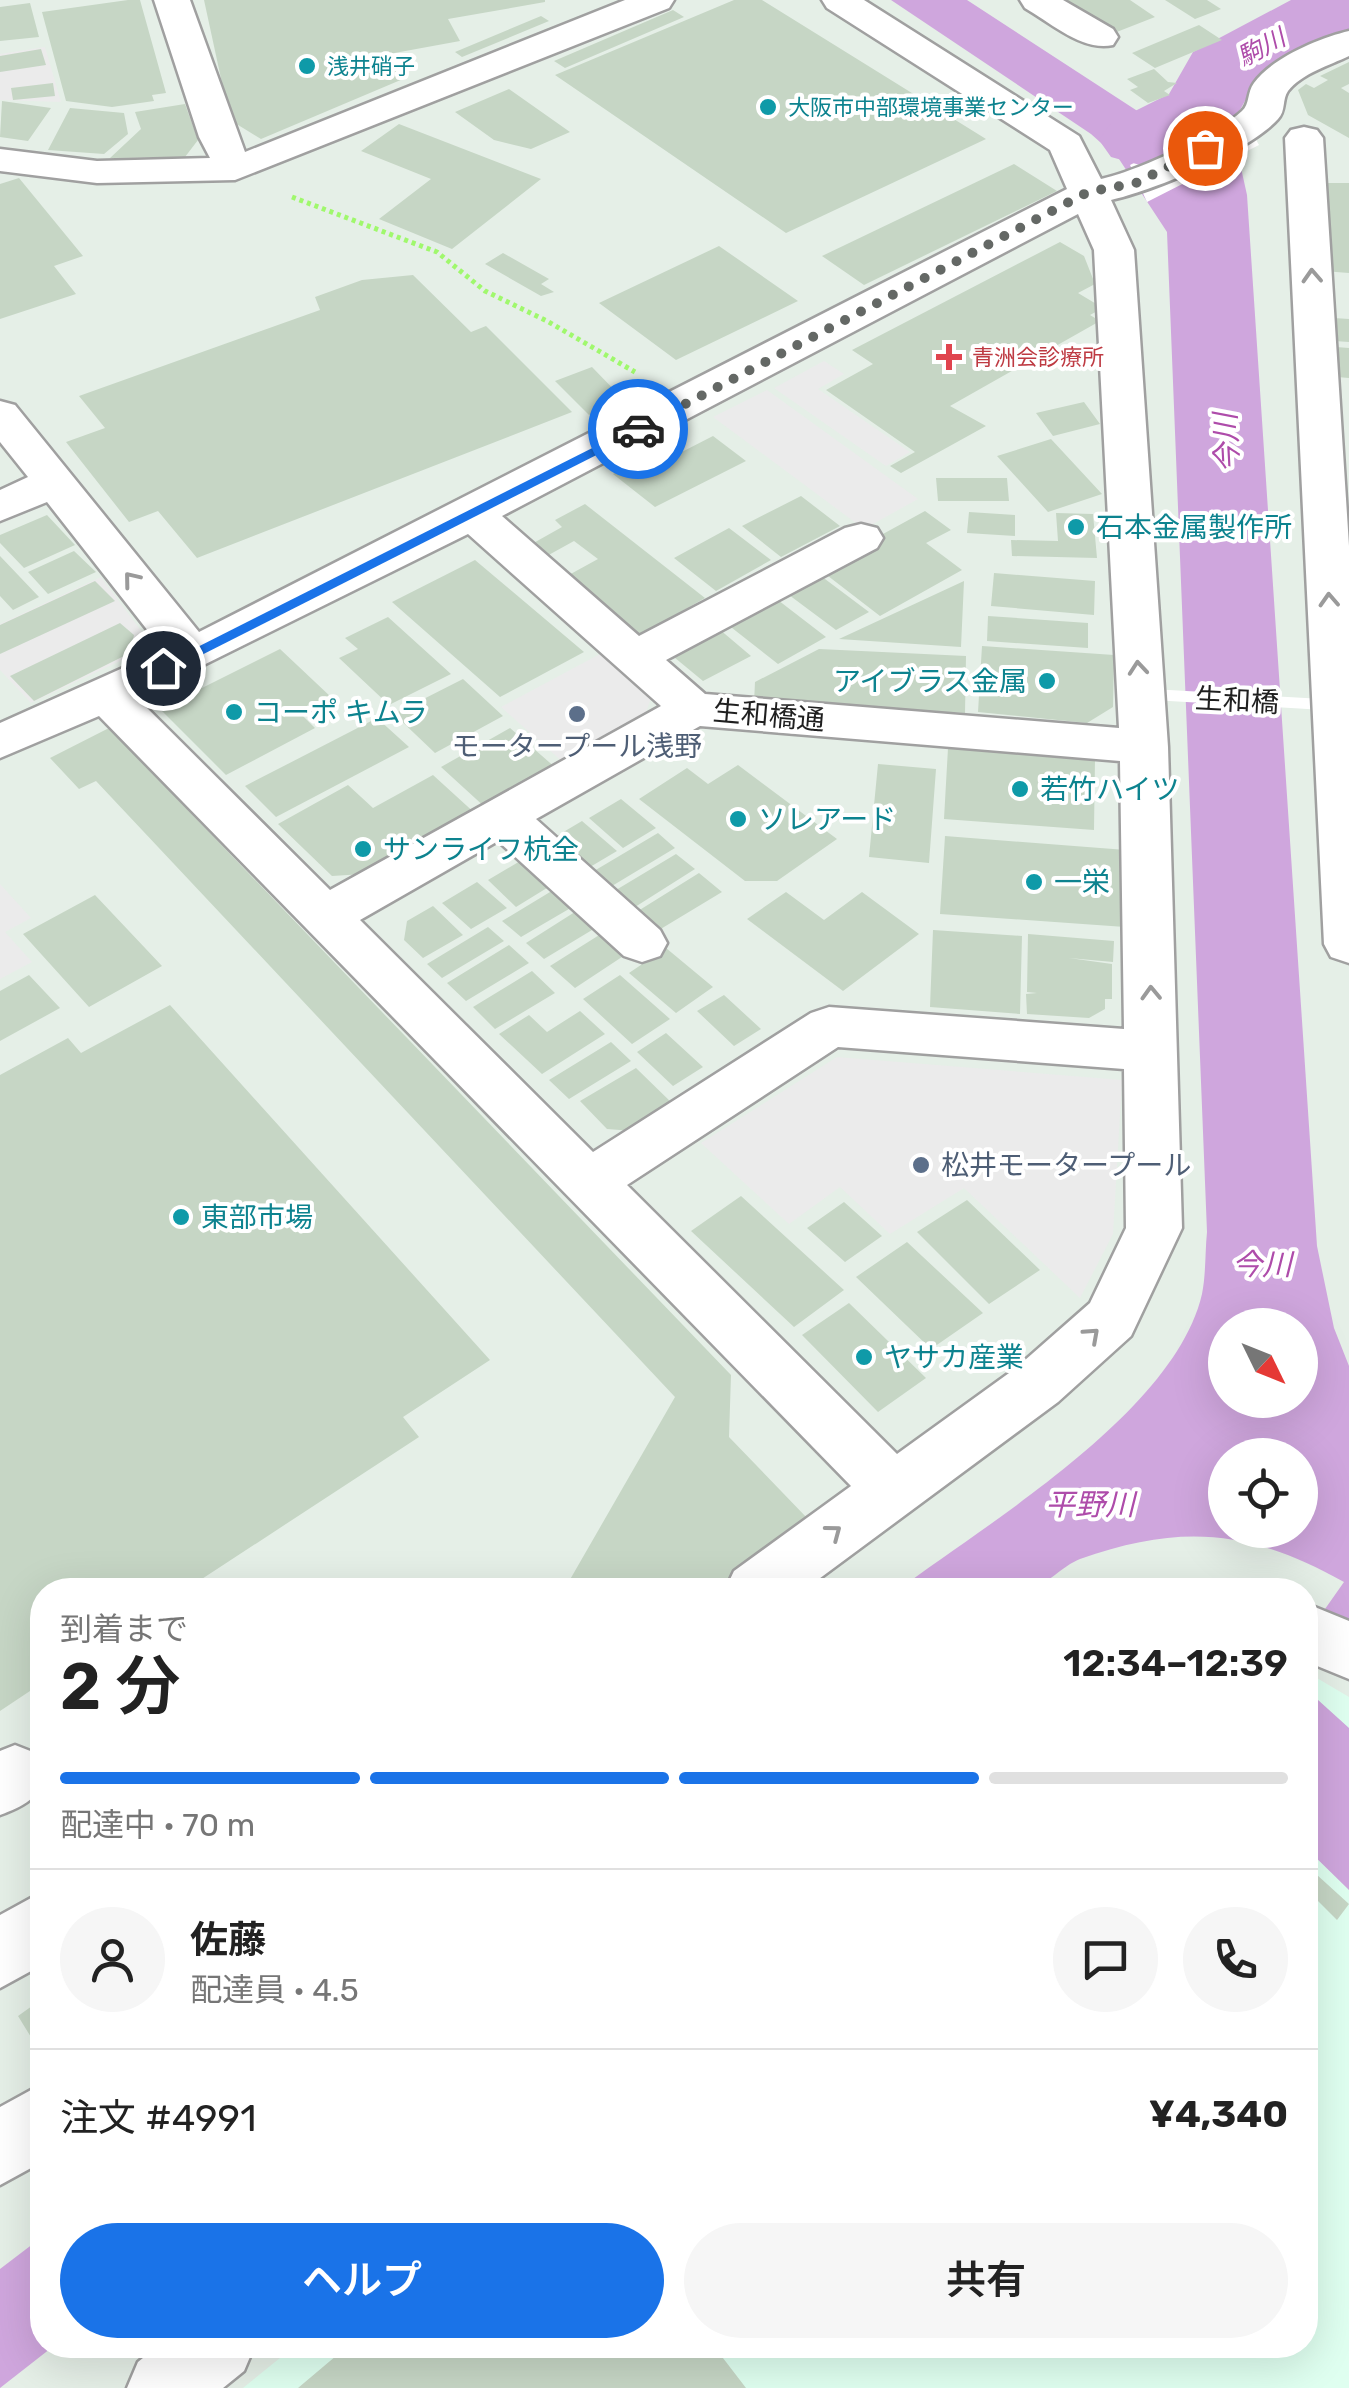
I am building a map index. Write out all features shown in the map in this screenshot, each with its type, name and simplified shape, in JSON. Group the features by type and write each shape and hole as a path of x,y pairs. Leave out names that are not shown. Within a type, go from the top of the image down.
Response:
{"street":[{"path":"172,0 218,137 235,169"},
{"path":"0,160 98,172 235,169 656,0"},
{"path":"772,1578 1037,1385 1111,1319 1154,1228 1144,747 1112,188 1058,138 840,0"},
{"path":"1038,0 1100,37"},
{"path":"0,742 192,656 1112,188 1252,122 1268,88 1294,69 1349,42"},
{"path":"1252,122 1319,146 1349,944"},
{"path":"0,414 192,656"},
{"path":"0,507 54,482"},
{"path":"472,514 693,708"},
{"path":"635,657 862,538"},
{"path":"105,694 893,1489"},
{"name":"生和橋通","path":"326,915 693,708 1144,747"},
{"path":"502,816 642,943"},
{"path":"591,1181 829,1027 1152,1051"},
{"path":"1318,1638 1349,1652"},
{"path":"0,1955 30,1934"},
{"path":"0,2150 30,2128"},
{"path":"164,2388 202,2358"}],"path":[{"path":"235,169 248,180 437,252 485,292 547,321 688,403"},
{"name":"生和橋","path":"1197,698 1296,703"}],"shaded area":[{"path":"45,47 61,102 0,100 0,54"},
{"path":"824,361 844,374 818,389 910,452 886,466 774,388"},
{"path":"767,390 918,499 864,529 713,417"},
{"path":"101,577 142,632 135,654 31,703 0,670 0,624"},
{"name":"モータープール浅野","path":"600,654 651,698 643,721 565,764 501,707"},
{"path":"0,884 31,918 5,932 32,962 0,979"},
{"name":"松井モータープール","path":"837,1057 1122,1080 1113,1234 1080,1298 964,1188 890,1234 840,1187 789,1224 701,1143"},
{"path":"1318,1679 1349,1697 1349,2388 243,2388 280,2358 1318,2358"}],"water":[{"name":"今川","path":"891,0 967,0 1139,112 1173,113 1196,99 1216,100 1237,150 1247,195 1317,1246 1334,1328 1349,1366 1349,1620 1325,1609 1344,1582 1267,1548 1318,1548 1318,1438 1208,1438 1208,1538 1151,1540 1117,1548 1073,1562 1050,1578 915,1578 1075,1460 1119,1421 1156,1380 1185,1337 1202,1294 1207,1232 1167,232 1119,159 1091,134"},
{"path":"1318,1700 1349,1728 1349,1890 1318,1860"},
{"path":"30,2246 30,2358 38,2358 0,2388 0,2269"}],"pier":[{"path":"1239,109 1259,145 1147,202 1130,165"},
{"path":"1152,689 1323,699 1324,710 1152,700"}],"building":[{"path":"140,0 166,93 152,95 154,101 112,107 66,101 42,12"},
{"name":"浅井硝子","path":"204,0 545,2 448,19 460,41 389,54 403,79 261,139 230,120"},
{"name":"大阪市中部環境事業センター","path":"734,0 762,0 986,139 786,233 555,75"},
{"path":"1058,0 1130,0 1155,17 1109,35"},
{"path":"1165,0 1207,0 1221,9 1195,19"},
{"path":"30,3 39,37 0,41 0,7"},
{"path":"673,10 684,17 565,68 554,61"},
{"path":"541,16 549,21 462,57 455,52"},
{"path":"1199,25 1222,40 1155,68 1132,53"},
{"path":"41,49 46,65 0,72 0,56"},
{"path":"1349,62 1349,84 1341,88 1349,93 1349,138 1308,115 1298,90 1306,84 1314,88 1328,80 1320,76"},
{"path":"1154,69 1168,82 1177,83 1164,91 1170,95 1148,103 1130,90 1138,87 1127,79"},
{"path":"53,83 55,96 13,100 11,88"},
{"path":"509,89 570,132 531,149 494,140 455,112"},
{"path":"2,101 51,108 28,141 0,137"},
{"path":"185,104 198,140 185,157 110,158 141,129 135,112"},
{"path":"70,108 124,113 128,134 104,154 48,150"},
{"path":"399,124 541,179 452,249 379,219 431,179 361,151"},
{"path":"1014,164 1057,191 864,285 822,256"},
{"path":"19,178 83,256 54,266 76,294 0,319 0,184"},
{"path":"1318,183 1349,183 1349,273 1323,271"},
{"name":"青洲会診療所","path":"1060,242 1084,256 1095,284 1078,293 1103,308 1090,315 1100,321 950,406 986,426 901,473 890,466 915,452 826,390 873,364 852,350"},
{"path":"719,246 798,301 676,360 599,303"},
{"path":"503,253 549,279 541,284 554,292 541,296 485,264"},
{"path":"413,275 471,332 486,326 572,412 197,558 158,511 129,522 66,442 105,428 79,396 320,310 315,297 362,280"},
{"path":"1319,317 1349,319 1349,342 1320,340"},
{"path":"1336,347 1349,348 1349,378 1337,377"},
{"path":"592,367 625,401 589,415 555,381"},
{"path":"1084,402 1100,424 1053,436 1036,413"},
{"path":"713,436 746,461 655,507 613,474 659,450 670,458"},
{"path":"1051,439 1102,494 1048,512 997,456"},
{"path":"936,478 1007,478 1009,501 938,501"},
{"path":"801,496 840,526 781,557 742,526"},
{"path":"585,504 705,598 640,635 567,576 598,559 574,541 545,557 530,545 562,527 555,520"},
{"path":"925,511 951,530 926,543 962,570 880,616 819,569"},
{"path":"969,512 1015,515 1015,536 967,533"},
{"name":"石本金属製作所","path":"1056,513 1093,514 1097,558 1012,556 1011,540 1058,541"},
{"path":"47,515 75,545 24,568 0,543 0,535"},
{"path":"729,528 771,560 716,591 674,558"},
{"path":"74,551 96,572 48,594 28,572"},
{"path":"0,556 39,597 13,610 0,596"},
{"path":"475,560 584,652 500,697 392,602"},
{"path":"813,570 869,612 836,630 781,589"},
{"path":"994,573 1095,581 1094,615 991,606"},
{"path":"95,581 115,601 0,654 0,625"},
{"path":"964,581 961,647 839,639"},
{"path":"774,597 826,637 778,664 727,624"},
{"path":"988,616 1088,623 1088,648 987,641"},
{"path":"388,617 451,674 389,705 339,658 358,649 345,638"},
{"path":"120,623 134,635 130,653 34,701 10,676"},
{"path":"712,623 751,656 703,681 663,648"},
{"name":"アイブラス金属","path":"982,646 1114,655 1113,707 1087,723 978,712"},
{"name":"コーポ キムラ","path":"280,649 332,698 301,714 315,728 226,775 160,709"},
{"path":"819,649 966,656 965,713 754,703 755,682"},
{"path":"463,679 503,716 435,753 394,714"},
{"path":"377,718 409,747 276,817 245,786"},
{"path":"109,728 731,1375 729,1437 808,1519 729,1578 571,1578 675,1397 96,781 79,789 50,758"},
{"path":"510,728 557,769 487,809 441,767"},
{"name":"若竹ハイツ","path":"948,748 1095,759 1094,830 944,819"},
{"path":"878,764 936,769 929,863 869,857"},
{"name":"ソレアード","path":"738,765 837,839 777,881 745,881 639,799 687,768 708,784"},
{"name":"サンライフ杭全","path":"433,775 478,816 379,873 332,876 278,824 348,785 373,808"},
{"path":"621,799 656,828 623,848 589,818"},
{"path":"582,821 617,851 590,867 555,837"},
{"path":"658,833 675,848 612,886 594,871"},
{"name":"一栄","path":"945,836 1126,850 1125,927 940,914"},
{"path":"676,854 695,869 635,907 616,890"},
{"path":"527,857 555,883 516,907 488,880"},
{"path":"699,873 722,892 659,930 638,911"},
{"path":"477,882 507,908 471,929 442,903"},
{"path":"555,889 574,906 521,937 502,921"},
{"path":"786,892 824,920 862,892 919,934 843,991 747,919"},
{"path":"95,895 162,966 89,1007 23,934"},
{"path":"433,906 463,935 423,958 404,940 407,921"},
{"path":"578,910 597,927 544,959 526,943"},
{"path":"488,927 504,941 442,978 427,964"},
{"path":"933,930 1022,936 1020,1014 930,1007"},
{"path":"604,932 628,953 575,988 550,966"},
{"path":"1028,934 1114,941 1113,962 1069,958 1112,964 1112,999 1105,999 1105,1009 1089,1018 1027,1014 1026,994 1037,993 1027,992"},
{"path":"509,945 529,963 466,1001 447,983"},
{"path":"666,948 713,987 676,1013 629,973"},
{"path":"532,971 555,993 495,1029 473,1007"},
{"path":"29,975 60,1008 0,1041 0,991"},
{"path":"620,975 670,1019 632,1044 583,999"},
{"path":"724,995 761,1029 734,1046 697,1011"},
{"name":"東部市場","path":"170,1005 490,1360 403,1417 419,1437 203,1578 30,1578 30,1691 0,1711 0,1075 68,1038 81,1053"},
{"path":"580,1011 605,1034 542,1074 499,1034 529,1015 547,1032"},
{"path":"666,1033 703,1067 673,1086 637,1052"},
{"path":"611,1042 631,1061 569,1099 549,1080"},
{"path":"636,1068 675,1106 633,1131 607,1129 580,1101"},
{"path":"741,1196 844,1290 794,1327 691,1231"},
{"path":"967,1200 1040,1270 989,1304 917,1232"},
{"path":"844,1202 882,1236 845,1262 807,1228"},
{"path":"907,1242 983,1313 931,1349 856,1277"},
{"name":"ヤサカ産業","path":"849,1303 926,1378 878,1412 802,1335"},
{"path":"1318,1876 1349,1904 1337,1920 1318,1901"},
{"path":"30,2007 30,2036 18,2016"},
{"path":"334,2358 723,2358 746,2388 298,2388"}],"waterway":[{"name":"駒川","path":"1140,140 1202,109 1221,69 1349,0"}],"way so far":[{"path":"638,429 1088,192 1136,183 1205,148"}],"place":[{"name":"浅井硝子","path":"307,66"},
{"name":"大阪市中部環境事業センター","path":"768,107"},
{"name":"青洲会診療所","path":"949,357"},
{"name":"石本金属製作所","path":"1076,527"},
{"name":"アイブラス金属","path":"1047,681"},
{"name":"コーポ キムラ","path":"234,712"},
{"name":"モータープール浅野","path":"577,714"},
{"name":"若竹ハイツ","path":"1020,789"},
{"name":"ソレアード","path":"738,819"},
{"name":"サンライフ杭全","path":"363,849"},
{"name":"一栄","path":"1034,882"},
{"name":"松井モータープール","path":"921,1165"},
{"name":"東部市場","path":"181,1217"},
{"name":"ヤサカ産業","path":"864,1357"}],"route":[{"path":"163,668 638,429"}],"water label":[{"name":"平野川","path":"1090,1505"}]}
